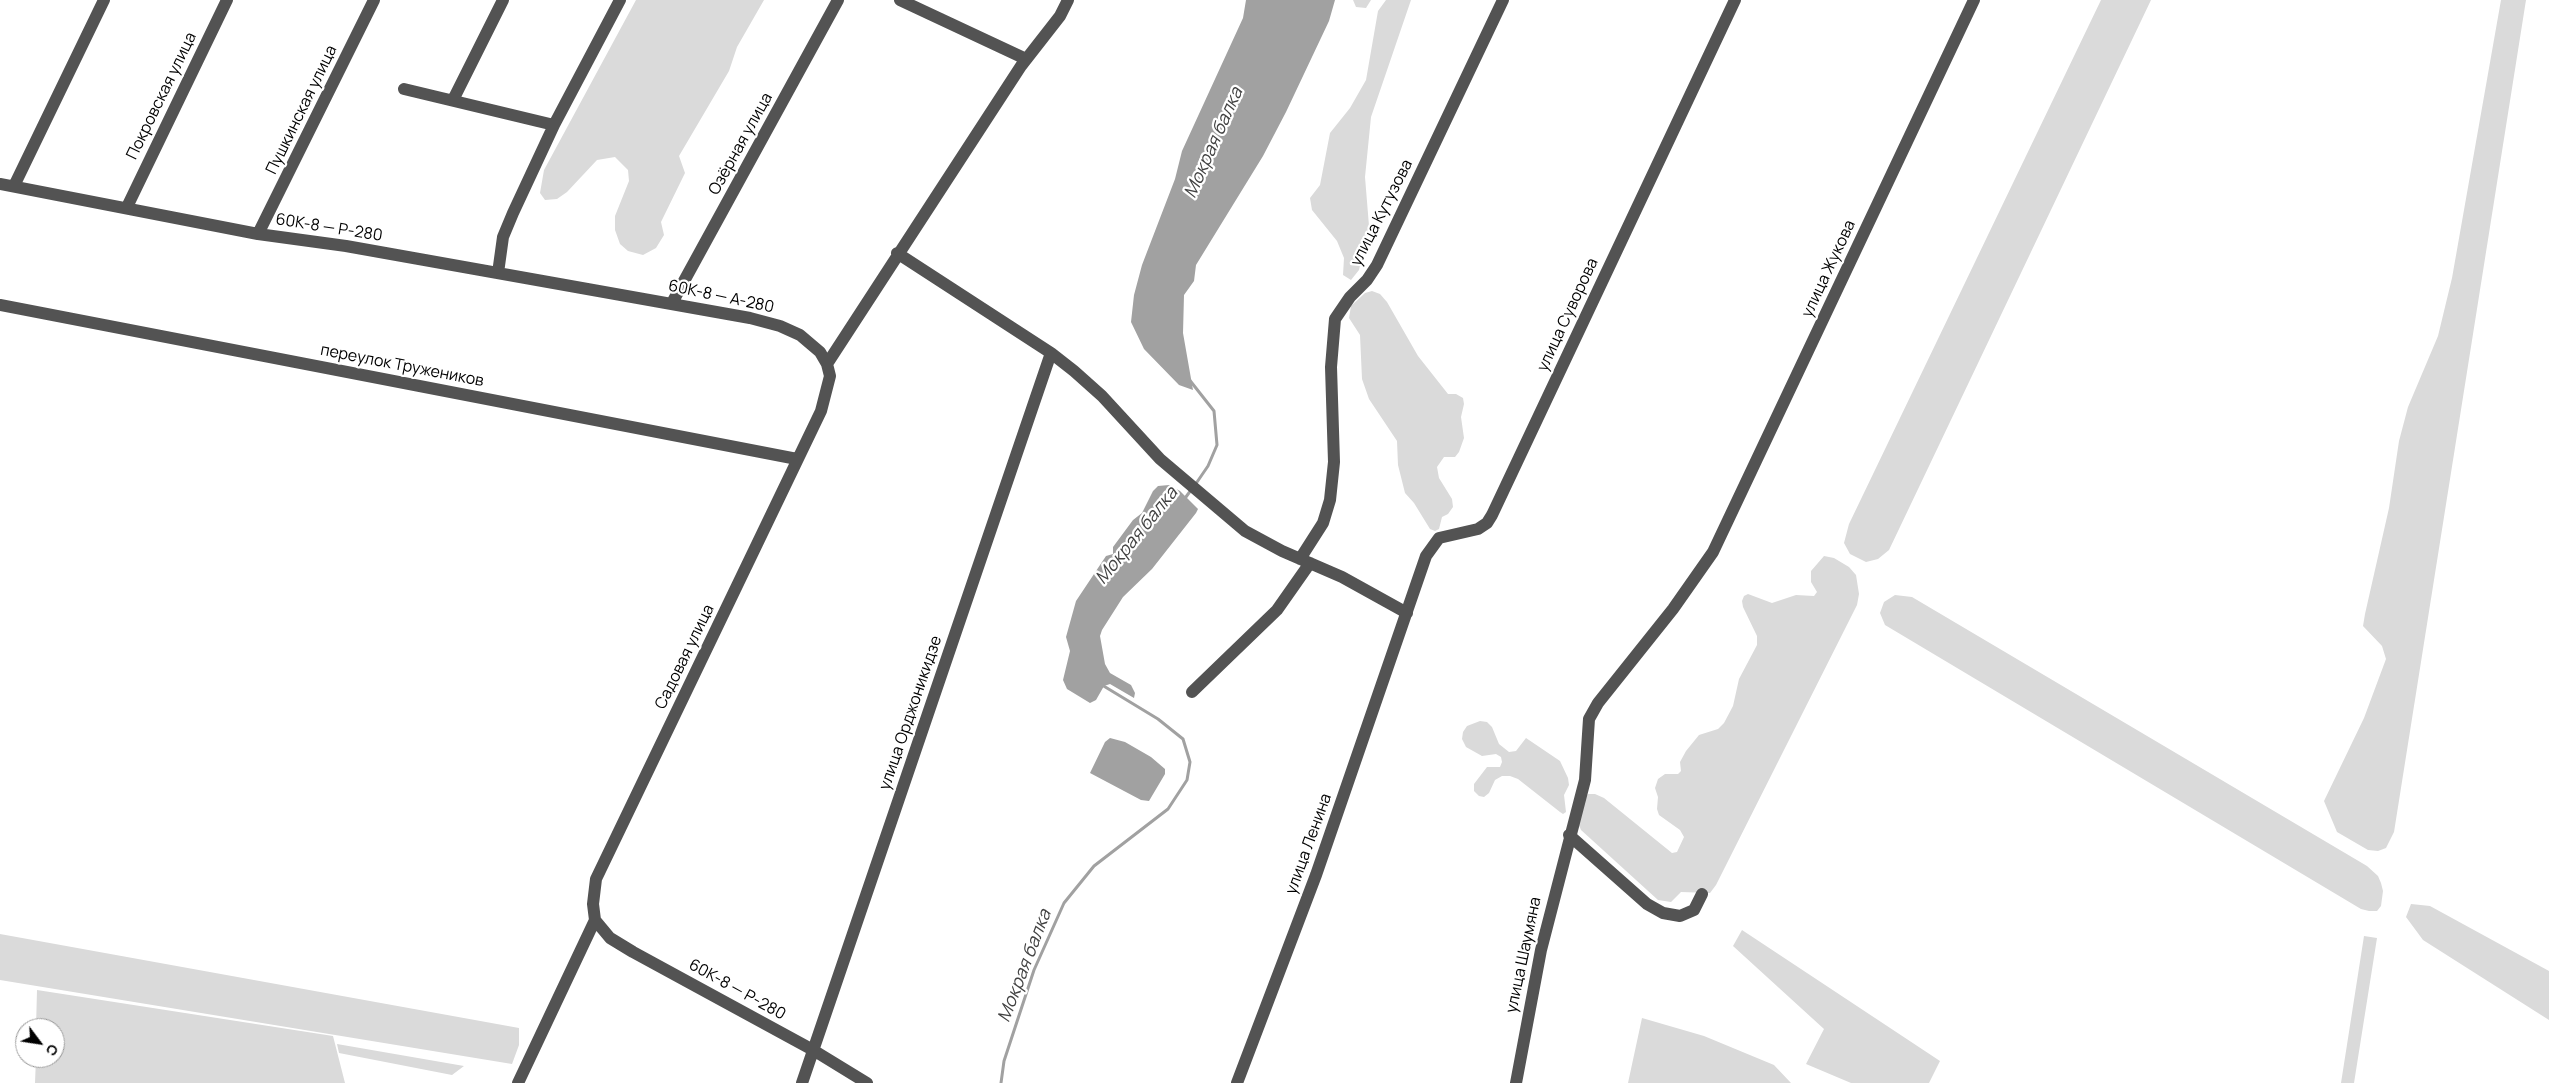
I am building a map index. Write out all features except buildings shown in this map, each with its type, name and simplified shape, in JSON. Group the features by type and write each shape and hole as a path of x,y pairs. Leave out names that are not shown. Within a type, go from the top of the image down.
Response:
{"street":[{"path":"14,186 104,0"},
{"name":"Покровская улица","path":"127,207 227,0"},
{"name":"Пушкинская улица","path":"258,234 374,0"},
{"path":"453,100 503,0"},
{"path":"498,272 503,236 554,125 620,0"},
{"name":"Озёрная улица","path":"672,303 838,0"},
{"path":"900,0 1026,58"},
{"path":"827,364 897,253 1026,58 1060,16 1068,0"},
{"name":"улица Кутузова","path":"1192,692 1277,610 1305,561 1323,523 1330,500 1334,462 1331,367 1335,318 1350,297 1367,280 1377,264 1503,0"},
{"name":"улица Суворова","path":"1407,613 1426,556 1432,544 1439,538 1478,529 1487,523 1492,515 1735,0"},
{"name":"улица Жукова","path":"1569,836 1584,780 1589,719 1598,703 1673,609 1713,552 1974,0"},
{"path":"404,89 554,125"},
{"name":"60К-8 — Р-280","path":"0,184 127,207 258,234 498,272 653,300"},
{"path":"897,253 1051,353 1102,396 1160,459 1227,517 1262,541 1342,577 1407,613"},
{"name":"60К-8 — А-280","path":"653,300 780,326 811,343 827,364"},
{"name":"переулок Тружеников","path":"0,305 797,459"},
{"name":"улица Орджоникидзе","path":"802,1083 1051,353"},
{"name":"Садовая улица","path":"518,1083 595,920 593,904 596,879 827,393 830,376 827,364"},
{"name":"улица Ленина","path":"1237,1083 1316,875 1407,613"},
{"path":"1569,836 1647,904 1663,914 1680,916 1694,910 1702,894"},
{"name":"улица Шаумяна","path":"1516,1083 1541,950 1569,836"},
{"name":"60К-8 — Р-280","path":"595,920 610,938 633,952 813,1050 867,1083"}],"shaded area":[{"path":"636,0 764,0 737,47 729,71 679,156 685,173 661,222 664,235 656,248 643,255 628,251 620,244 615,230 615,216 629,181 628,170 615,157 597,160 567,192 557,199 545,200 540,193 544,170"},
{"path":"1353,0 1371,0 1366,8 1356,7"},
{"path":"1386,0 1411,0 1371,117 1365,177 1369,226 1359,270 1351,280 1343,275 1344,258 1337,241 1312,210 1310,198 1320,185 1330,133 1350,108 1366,80 1378,11"},
{"path":"2101,0 2151,0 1889,550 1878,559 1866,562 1850,554 1844,543 1849,524"},
{"path":"2501,0 2526,0 2394,832 2386,848 2378,851 2368,850 2337,832 2324,801 2364,718 2386,659 2382,646 2363,626 2365,614 2389,508 2399,441 2408,407 2438,336 2452,278"},
{"path":"1372,291 1380,294 1387,302 1418,356 1448,394 1456,394 1463,398 1464,404 1461,417 1464,438 1459,452 1455,457 1444,457 1437,467 1439,478 1452,499 1453,507 1448,514 1442,517 1439,529 1435,531 1430,529 1414,503 1405,493 1398,465 1397,441 1369,399 1362,379 1360,335 1349,318 1351,306 1365,293"},
{"path":"1824,556 1834,558 1849,567 1856,575 1859,594 1857,605 1716,885 1710,893 1681,892 1671,902 1658,900 1581,830 1578,823 1585,799 1588,794 1595,794 1604,798 1672,853 1677,852 1684,837 1680,830 1659,815 1657,809 1658,797 1655,788 1658,779 1665,774 1678,774 1681,771 1680,762 1686,751 1699,735 1718,729 1724,723 1733,706 1739,679 1757,645 1757,636 1743,607 1742,601 1744,596 1748,594 1772,603 1796,595 1814,596 1817,592 1811,582 1811,571"},
{"path":"1895,595 1912,597 2367,866 2378,876 2381,883 2383,891 2381,906 2377,911 2361,909 1885,625 1880,613 1884,602"},
{"path":"1480,721 1487,722 1492,727 1499,744 1509,752 1516,751 1526,738 1560,761 1568,778 1569,785 1564,795 1566,812 1563,814 1518,779 1510,776 1502,776 1495,780 1489,793 1484,797 1479,796 1474,791 1474,784 1487,767 1500,767 1502,762 1501,757 1496,754 1482,756 1466,747 1462,739 1463,732 1467,726"},
{"path":"2411,904 2430,906 2549,971 2549,1020 2423,940 2406,917"},
{"path":"1742,930 1940,1061 1929,1083 1851,1083 1806,1064 1824,1029 1733,946"},
{"path":"0,934 519,1028 519,1045 512,1064 0,980"},
{"path":"2364,936 2377,938 2354,1083 2341,1083"},
{"path":"37,990 333,1036 345,1083 35,1083 36,1068 65,1068 65,1018 36,1018"},
{"path":"1642,1018 1704,1036 1774,1065 1791,1083 1628,1083"},
{"path":"337,1044 464,1066 452,1075 339,1053"}],"water":[{"path":"1246,0 1335,0 1329,21 1286,112 1263,156 1196,265 1194,281 1184,295 1183,333 1193,390 1179,385 1144,349 1131,322 1134,295 1142,265 1175,179 1182,151 1243,18"},
{"path":"1169,485 1180,491 1198,509 1152,569 1123,597 1100,636 1105,664 1110,673 1131,685 1135,693 1134,698 1110,684 1104,686 1096,700 1090,703 1067,689 1063,680 1070,651 1066,637 1076,601 1106,556 1113,554 1113,547 1133,520 1142,513 1153,491 1158,486"},
{"path":"1110,738 1125,742 1151,757 1165,769 1165,774 1149,801 1141,800 1090,773 1105,742"}],"waterway":[{"name":"Мокрая балка","path":"1188,378 1214,411 1217,445 1208,466 1195,485"},
{"name":"Мокрая балка","path":"1183,501 1191,490"},
{"name":"Мокрая балка","path":"1001,1083 1004,1061 1034,970 1064,903 1094,866 1168,809 1187,780 1190,762 1183,739 1158,719 1102,685"}]}
